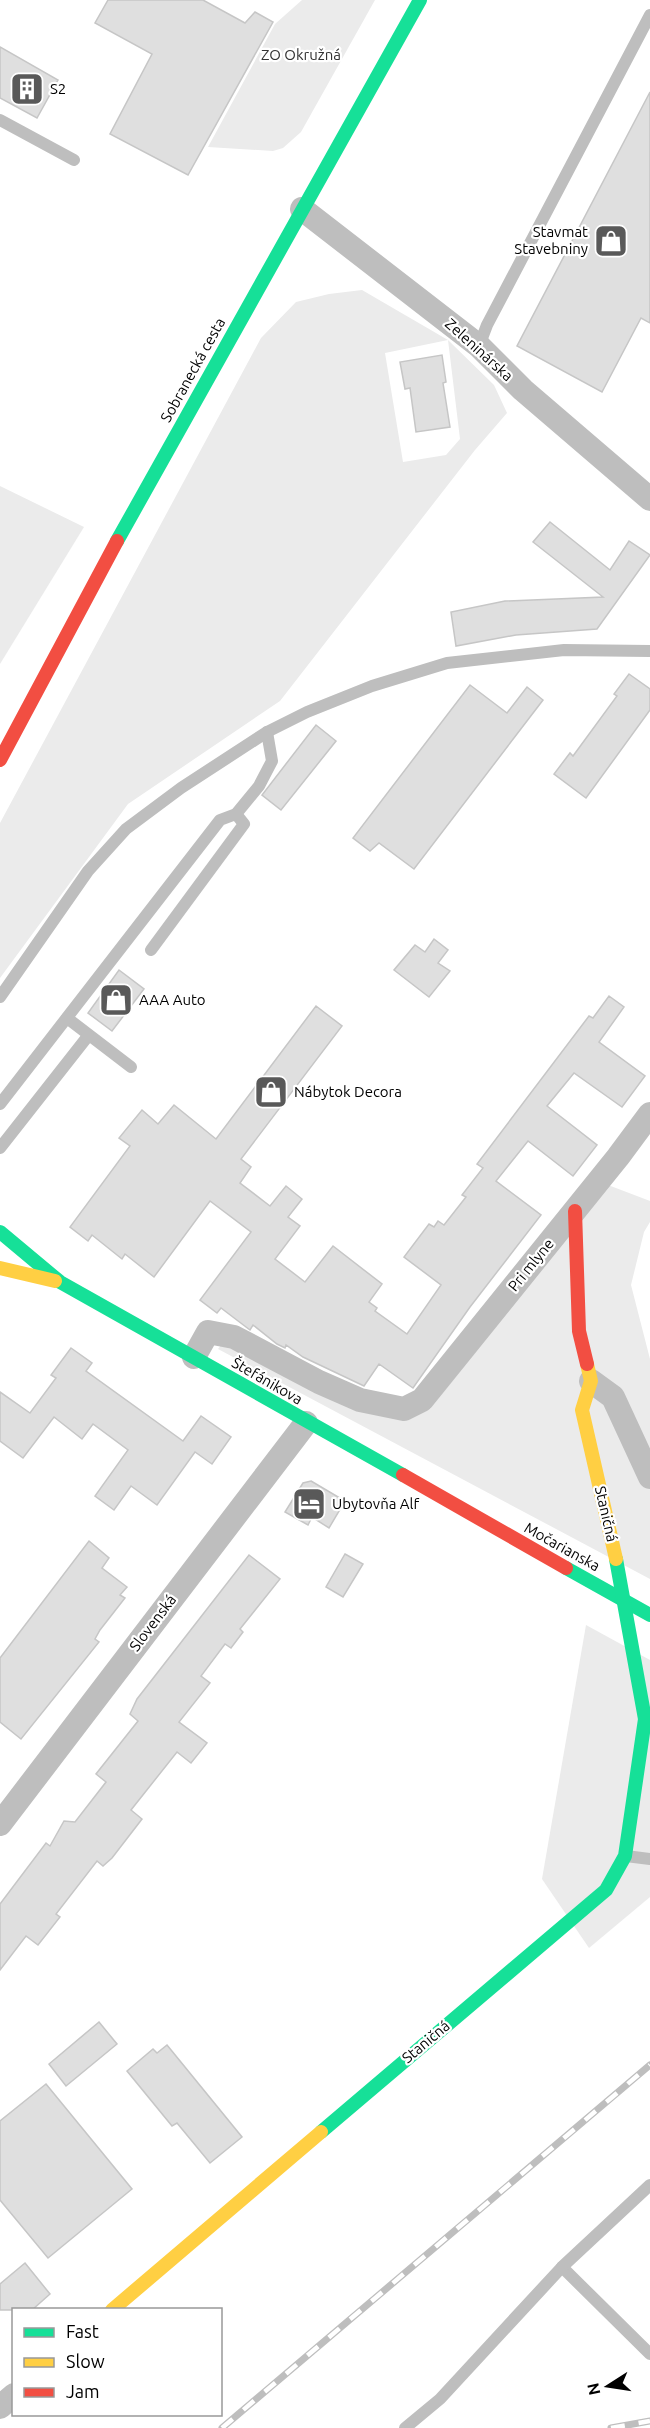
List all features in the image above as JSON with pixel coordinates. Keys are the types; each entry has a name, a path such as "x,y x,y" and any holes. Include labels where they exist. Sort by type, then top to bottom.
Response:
{"main road":[{"name":"Sobranecká cesta","path":"0,760 91,588 420,0"},
{"path":"575,1211 579,1331 591,1381"},
{"path":"0,1232 60,1282"},
{"path":"0,1268 60,1282"},
{"name":"Štefánikova","path":"60,1282 458,1507"},
{"name":"Staničná","path":"114,2308 606,1890 625,1856 647,1715 616,1556 582,1410 591,1381"},
{"name":"Močarianska","path":"458,1507 650,1615"}],"street":[{"name":"Zeleninárska","path":"302,209 479,346 523,390 650,499"},
{"name":"Pri mlyne","path":"194,1358 208,1332 234,1337 319,1382 360,1400 404,1409 422,1400 575,1211 650,1114"},
{"path":"591,1381 613,1397 650,1477"},
{"name":"Slovenská","path":"0,1824 306,1423"},
{"path":"0,2407 12,2397"}],"lane":[{"path":"479,346 487,325 650,15"},
{"path":"0,120 74,160"},
{"path":"0,997 88,871 126,829 181,788 267,732 308,712 372,686 447,663 564,650 650,651"},
{"path":"0,1104 220,820 236,814 259,786 272,762 267,732"},
{"path":"151,950 244,824 236,814"},
{"path":"67,1018 131,1067"},
{"path":"0,1148 88,1036"},
{"path":"625,1856 650,1858"},
{"path":"405,2428 440,2399 562,2266 650,2185"},
{"path":"562,2266 650,2354"}],"green space":[{"name":"ZO Okružná","path":"302,0 375,0 301,132 283,148 273,151 208,147 275,24"},
{"path":"362,290 448,340 494,385 507,413 475,450 280,701 128,804 0,978 0,823 261,338 296,302 329,294","holes":["448,340 460,439 446,455 403,462 385,353"]},
{"path":"0,486 84,527 0,664"},
{"path":"608,1185 650,1201 650,1222 644,1232 631,1285 650,1359 650,1579 218,1349 222,1344 357,1409 406,1421 430,1409"},
{"path":"586,1625 650,1660 650,1897 589,1948 542,1879"}],"building":[{"path":"108,0 203,0 245,23 255,12 273,22 188,175 110,134 152,54 95,23"},
{"name":"S2","path":"0,47 58,80 37,118 0,98"},
{"name":"Stavmat Stavebniny","path":"650,92 650,323 641,318 602,392 517,346"},
{"path":"442,355 446,382 443,383 450,427 416,432 410,388 405,389 400,362"},
{"path":"550,522 610,570 629,541 650,555 597,629 516,635 456,646 451,612 505,601 603,597 533,542"},
{"path":"629,674 650,689 650,710 586,798 554,774 570,753 573,756 617,696 614,694"},
{"path":"470,685 507,713 527,687 543,700 414,869 379,843 370,851 353,838"},
{"path":"316,725 336,741 281,810 262,795"},
{"path":"434,939 448,950 438,963 450,971 429,997 394,970 415,945 425,952"},
{"path":"119,970 144,989 112,1031 88,1013"},
{"path":"609,996 624,1007 599,1042 645,1076 622,1107 574,1073 547,1106 597,1145 573,1176 528,1141 496,1181 541,1215 470,1307 413,1388 379,1364 364,1386 303,1357 286,1345 285,1348 277,1344 253,1325 250,1330 221,1308 217,1313 200,1300 251,1232 210,1201 154,1277 125,1254 122,1259 92,1235 88,1241 70,1227 130,1146 119,1138 142,1110 158,1124 174,1105 216,1139 316,1006 342,1026 241,1159 251,1167 240,1183 270,1206 286,1186 302,1199 288,1217 300,1226 275,1259 305,1282 333,1246 382,1284 369,1302 377,1308 375,1311 407,1334 441,1285 404,1257 429,1224 434,1227 438,1221 444,1225 466,1197 462,1195 483,1168 477,1164 589,1016 593,1018"},
{"path":"71,1348 92,1363 86,1371 183,1441 201,1416 231,1437 212,1464 195,1452 157,1505 131,1486 114,1510 95,1496 128,1450 93,1424 82,1439 54,1417 23,1458 0,1441 0,1392 30,1413 56,1378 51,1375"},
{"path":"311,1481 345,1501 329,1528 312,1517 308,1525 285,1512 303,1483"},
{"path":"89,1541 109,1558 102,1568 127,1587 120,1595 125,1598 100,1630 95,1639 99,1642 21,1739 0,1722 0,1658"},
{"path":"345,1554 363,1564 343,1597 326,1587"},
{"path":"249,1555 280,1579 240,1629 243,1632 231,1648 225,1644 201,1676 210,1683 179,1722 207,1743 191,1763 177,1752 131,1810 142,1819 112,1858 103,1866 97,1861 56,1914 60,1917 38,1945 26,1936 0,1970 0,1904 46,1843 50,1846 64,1821 75,1822 106,1782 96,1774 138,1721 130,1714 137,1699"},
{"path":"99,2022 117,2044 66,2086 49,2064"},
{"path":"167,2045 242,2137 210,2163 177,2123 172,2126 127,2071 153,2049 157,2053"},
{"path":"46,2084 132,2189 48,2258 0,2200 0,2121"},
{"path":"25,2263 50,2294 34,2308 0,2310 0,2284"}],"railway":[{"path":"222,2428 650,2065"},
{"path":"611,2428 650,2421"}],"traffic: fast":[{"path":"117,541 420,0"},
{"path":"0,1232 60,1282 403,1475"},
{"path":"321,2132 606,1890 625,1856 645,1719 616,1559"},
{"path":"566,1568 650,1615"}],"traffic: slow":[{"path":"0,1268 55,1281"},
{"path":"587,1364 591,1381 582,1410 616,1559"},
{"path":"114,2308 321,2132"}],"traffic: jam":[{"path":"0,760 117,541"},
{"path":"575,1211 579,1331 587,1364"},
{"path":"403,1475 566,1568"}],"place":[{"name":"S2","path":"27,89"},
{"name":"Stavmat Stavebniny","path":"611,241"},
{"name":"AAA Auto","path":"116,1000"},
{"name":"Nábytok Decora","path":"271,1092"},
{"name":"Ubytovňa Alf","path":"309,1504"}]}
